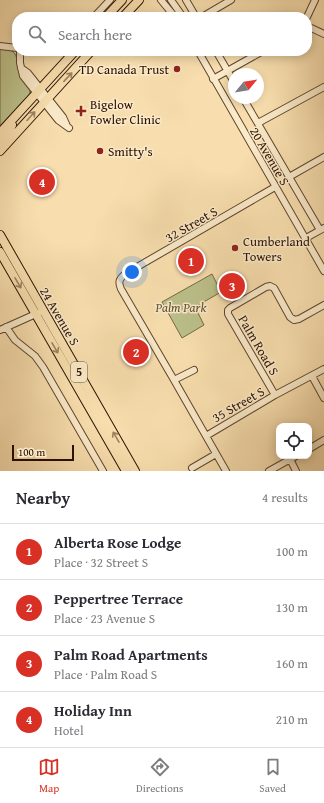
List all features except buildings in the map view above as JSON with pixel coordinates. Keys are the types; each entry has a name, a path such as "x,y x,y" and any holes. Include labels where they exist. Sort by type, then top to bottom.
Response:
{"main road":[{"path":"111,12 122,0"},
{"path":"128,12 139,0"},
{"path":"0,133 70,56"},
{"path":"0,152 87,56"},
{"path":"0,143 6,136 19,112"},
{"path":"0,130 13,120"},
{"path":"0,228 22,273"},
{"name":"24 Avenue S","path":"0,235 135,471"},
{"name":"24 Avenue S","path":"0,252 126,471"}],"street":[{"path":"161,0 171,12"},
{"path":"171,0 179,12"},
{"path":"186,0 193,12"},
{"path":"211,12 231,0"},
{"path":"309,12 315,0"},
{"path":"98,12 107,1"},
{"path":"312,28 324,34"},
{"path":"0,46 12,47"},
{"path":"20,56 21,68 28,73 38,91 46,101"},
{"name":"20 Avenue S","path":"201,56 324,271"},
{"path":"219,56 227,71"},
{"path":"213,79 254,56"},
{"path":"258,123 324,87"},
{"name":"20 Avenue S","path":"247,104 289,177 322,229"},
{"path":"289,177 324,157"},
{"name":"32 Street S","path":"174,380 121,289 119,282 120,278 276,187"},
{"path":"306,238 322,229"},
{"name":"Palm Road S","path":"275,395 228,314 228,310 270,286 274,288 290,317 294,320 299,319 324,305"},
{"path":"43,310 3,328 35,356 43,367 103,471"},
{"name":"35 Street S","path":"206,436 275,395 324,369"},
{"path":"194,370 174,380 226,471"},
{"path":"312,376 324,398"},
{"path":"312,447 324,440"},
{"path":"192,468 216,454"},
{"path":"269,471 290,459 296,471"}],"green space":[{"path":"0,48 12,51 12,56 16,56 19,72 29,88 30,94 0,126"},
{"name":"Palm Park","path":"212,274 221,292 195,307 204,325 182,338 162,302"}],"place":[{"name":"TD Canada Trust","path":"177,69"},
{"name":"Bigelow Fowler Clinic","path":"81,111"},
{"name":"Smitty's","path":"100,151"},
{"name":"Holiday Inn","path":"42,182"},
{"name":"Cumberland Towers","path":"235,248"},
{"name":"Alberta Rose Lodge","path":"191,261"},
{"name":"Palm Road Apartments","path":"232,286"},
{"name":"Peppertree Terrace","path":"136,352"}]}
